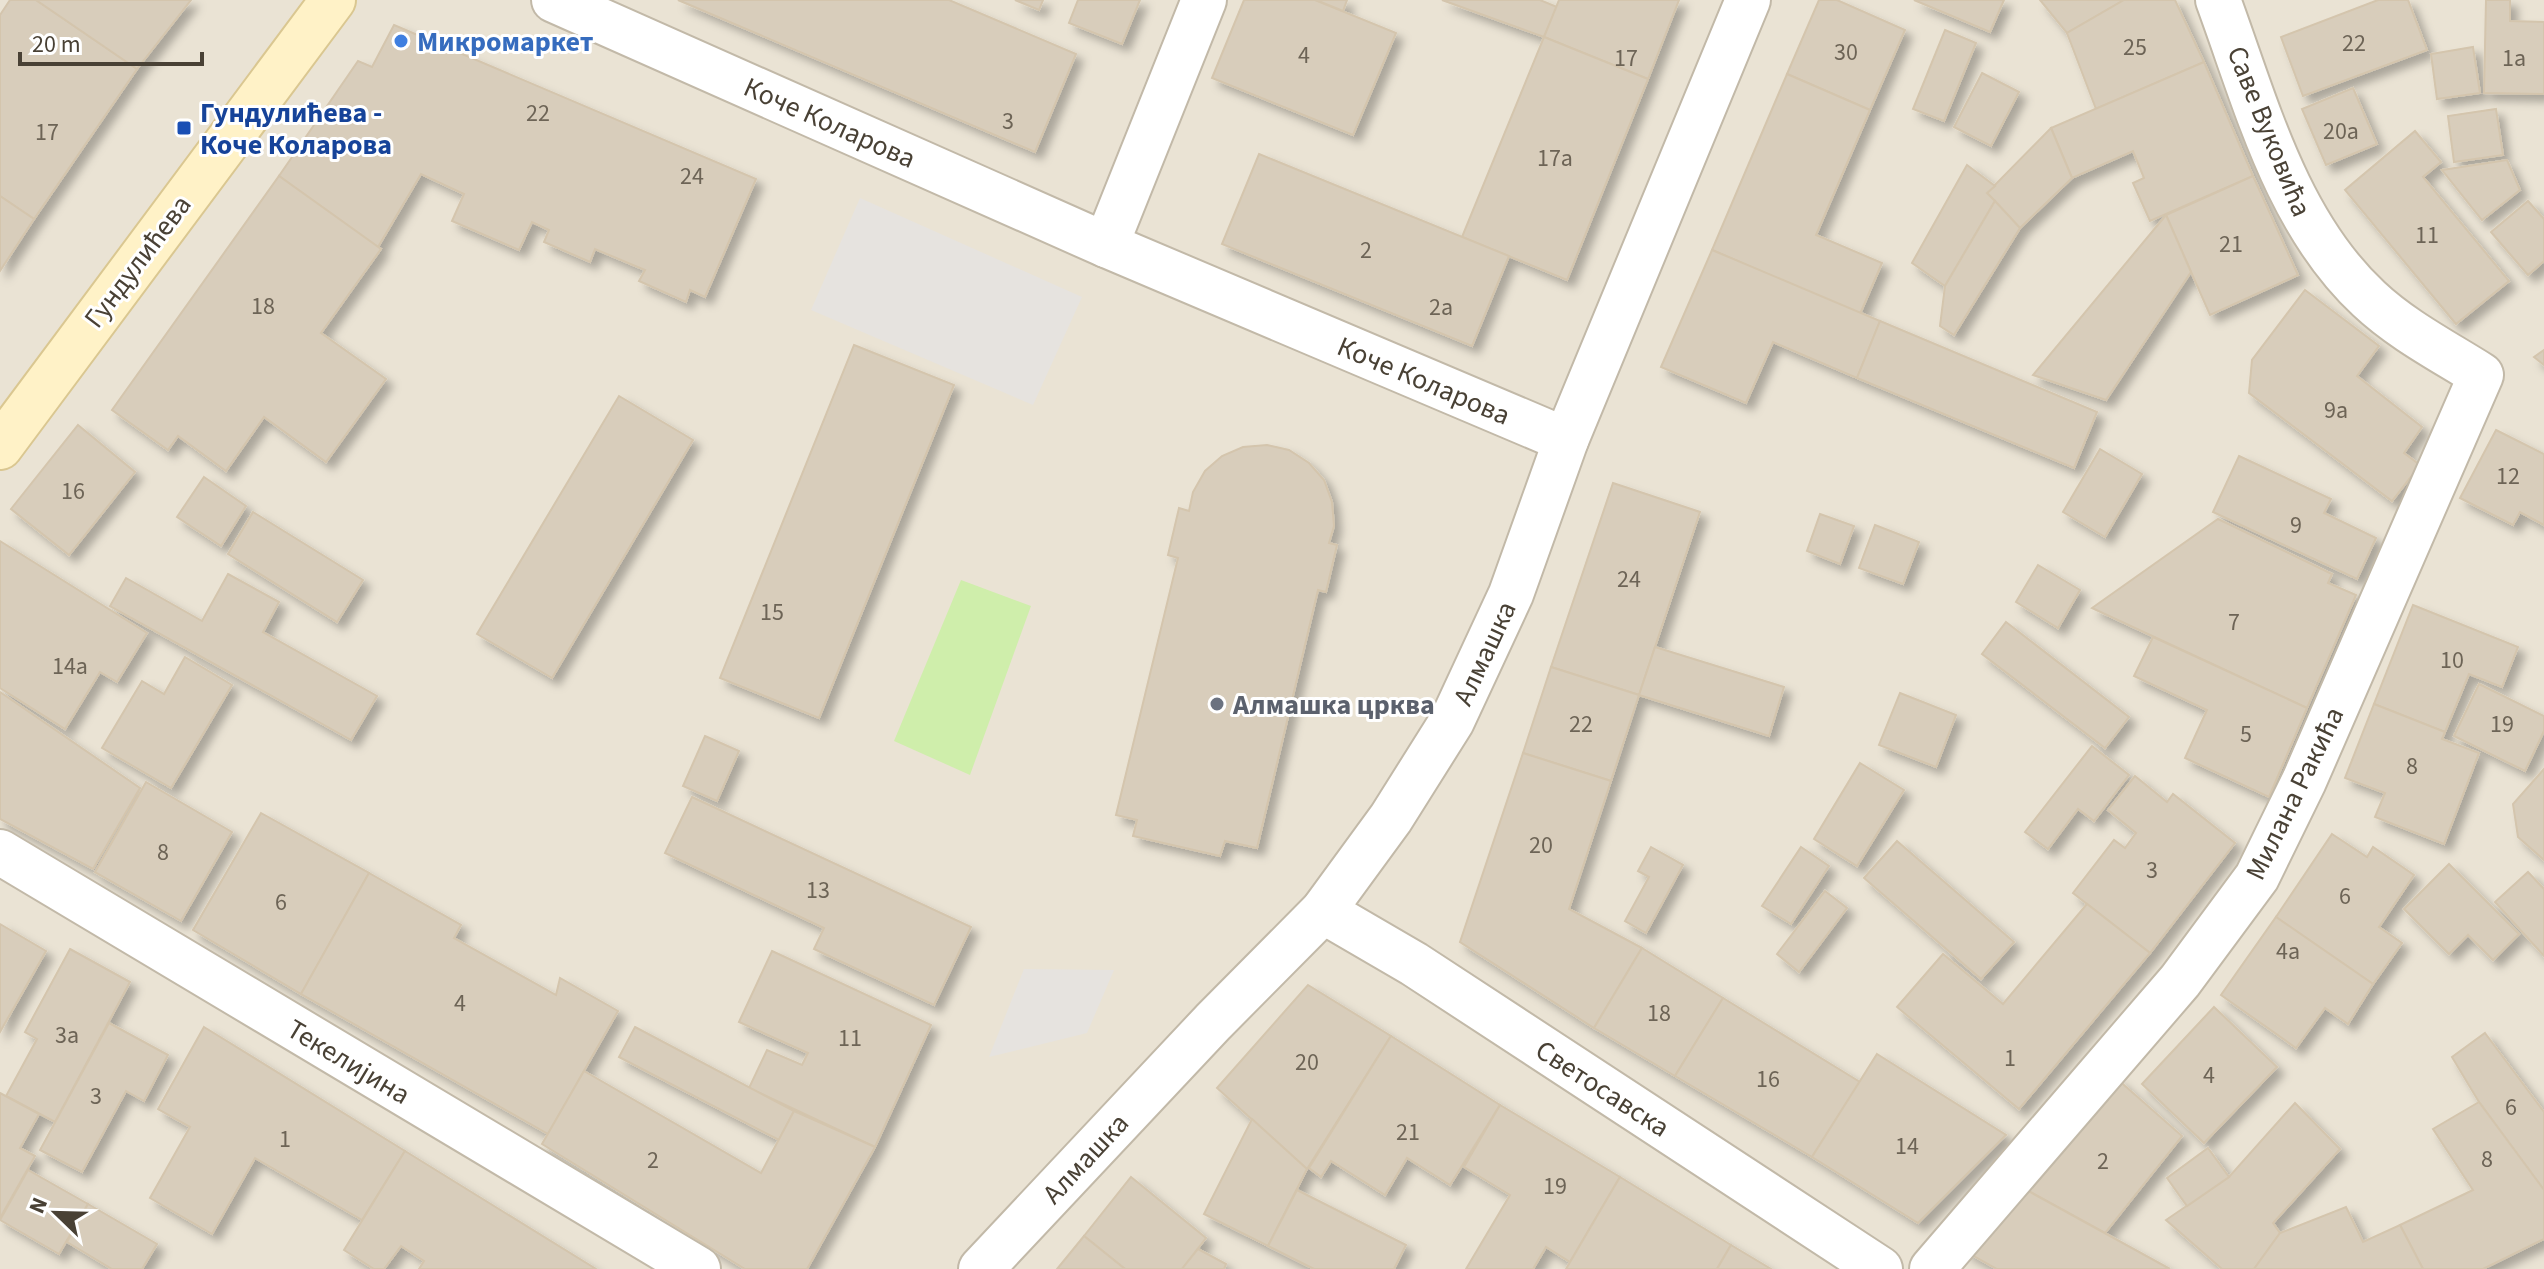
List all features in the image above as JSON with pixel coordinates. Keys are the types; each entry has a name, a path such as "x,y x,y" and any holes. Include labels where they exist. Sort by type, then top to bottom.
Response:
{"street":[{"name":"Гундулићева","path":"0,447 333,0"},
{"name":"Коче Коларова","path":"554,0 1106,245 1566,440"},
{"path":"1106,245 1204,0"},
{"name":"Алмашка","path":"981,1269 1213,1022 1323,911 1391,818 1452,721 1511,594 1566,440 1748,0"},
{"name":"Саве Вуковића","path":"2218,0 2262,116 2312,230 2379,308 2481,375"},
{"name":"Милана Ракића","path":"1932,1269 2180,981 2257,877 2304,781 2481,375"},
{"name":"Текелијина","path":"0,852 698,1269"},
{"name":"Светосавска","path":"1323,911 1414,964 1880,1269"}],"shaded area":[{"path":"0,0 2544,0 2544,1269 0,1269"},
{"path":"860,198 1082,297 1033,405 811,310"},
{"path":"1024,969 1114,970 1087,1033 989,1057"}],"green space":[{"path":"961,580 1031,606 970,775 894,741"}],"building":[{"path":"10,0 36,0 137,69 34,219 0,196 0,15"},
{"path":"36,0 191,0 137,69"},
{"path":"678,0 949,0 1076,54 1035,152"},
{"path":"1015,0 1043,0 1039,10"},
{"path":"1078,0 1140,0 1122,44 1069,23"},
{"path":"1244,0 1315,0 1396,33 1353,135 1212,78"},
{"path":"1316,0 1347,0 1343,11"},
{"path":"1442,0 1540,0 1557,7 1544,37"},
{"path":"1559,0 1679,0 1648,79 1544,37"},
{"path":"1819,0 1837,0 1905,30 1870,110 1787,74"},
{"path":"1914,0 2004,0 1990,32"},
{"path":"2040,0 2124,0 2067,33"},
{"path":"2124,0 2175,0 2204,62 2096,109 2067,33"},
{"path":"2378,0 2408,0 2427,50 2303,96 2281,37"},
{"path":"2486,0 2510,0 2510,21 2544,22 2544,94 2484,93"},
{"path":"394,25 756,179 705,297 690,290 686,302 639,281 645,270 595,249 590,262 544,242 549,230 532,222 519,250 452,221 464,194 421,174 378,247 279,176 358,61 372,67"},
{"path":"1945,30 1976,43 1944,121 1913,109"},
{"path":"1544,37 1648,79 1567,280 1462,237"},
{"path":"2473,47 2480,93 2437,99 2431,54"},
{"path":"2204,62 2253,176 2150,221 2133,183 2144,178 2133,151 2072,178 2051,128"},
{"path":"1982,73 2019,92 1991,146 1954,127"},
{"path":"1787,74 1870,110 1816,235 1882,263 1860,314 1712,250"},
{"path":"2353,88 2377,144 2326,165 2302,109"},
{"path":"2496,109 2503,155 2454,162 2448,116"},
{"path":"2051,128 2072,178 2020,228 1987,193"},
{"path":"2415,131 2441,162 2423,177 2509,281 2456,324 2345,190"},
{"path":"1259,154 1509,256 1472,346 1222,244"},
{"path":"2507,160 2520,190 2482,220 2442,170"},
{"path":"1967,165 1995,186 1987,193 1995,201 1945,286 1912,263"},
{"path":"279,176 381,249 321,333 386,379 326,462 264,417 226,471 178,436 168,450 112,410"},
{"path":"2253,176 2298,275 2210,315 2166,215"},
{"path":"0,196 34,219 0,271"},
{"path":"1995,201 2020,228 1954,335 1940,326 1945,286"},
{"path":"2528,201 2544,219 2544,261 2528,275 2491,232"},
{"path":"2166,215 2191,272 2106,400 2033,375"},
{"path":"1712,250 1880,321 1857,378 1773,342 1746,403 1661,367"},
{"path":"2305,290 2379,346 2357,376 2422,427 2404,453 2420,465 2392,501 2249,393 2252,360"},
{"path":"1880,321 2097,412 2074,468 1857,378"},
{"path":"854,345 954,385 819,718 720,678"},
{"path":"2544,350 2544,365 2534,357"},
{"path":"619,396 693,440 552,678 477,634"},
{"path":"78,425 135,472 69,555 11,509"},
{"path":"2496,430 2544,454 2544,525 2520,512 2513,525 2460,498"},
{"name":"Алмашка црква","path":"1267,445 1289,450 1309,463 1324,480 1332,502 1334,526 1329,543 1337,545 1326,592 1318,590 1257,848 1225,841 1220,856 1133,836 1137,820 1116,815 1178,558 1168,555 1179,508 1189,511 1193,492 1205,471 1222,456 1243,447"},
{"path":"2100,449 2142,474 2105,537 2063,512"},
{"path":"2239,456 2331,499 2324,513 2376,538 2357,579 2213,512"},
{"path":"204,477 246,506 221,546 177,517"},
{"path":"1613,483 1700,512 1639,695 1551,667"},
{"path":"253,512 363,580 337,622 228,554"},
{"path":"1820,514 1854,526 1840,564 1807,551"},
{"path":"2218,519 2332,574 2328,583 2356,595 2307,708 2092,608"},
{"path":"1875,525 1919,542 1903,584 1859,568"},
{"path":"0,541 147,633 117,682 100,672 65,729 0,688"},
{"path":"2038,565 2080,590 2058,628 2016,602"},
{"path":"228,574 279,602 263,632 377,696 351,740 110,606 126,578 202,621"},
{"path":"2413,605 2518,647 2502,687 2469,674 2445,732 2374,704"},
{"path":"2006,622 2129,717 2105,748 1982,654"},
{"path":"2153,637 2307,708 2269,797 2185,758 2207,710 2134,676"},
{"path":"1655,647 1784,687 1769,736 1639,695"},
{"path":"185,657 232,685 171,788 102,748 142,681 164,694"},
{"path":"1551,667 1639,695 1611,781 1523,753"},
{"path":"2479,684 2544,716 2544,731 2525,771 2454,736"},
{"path":"0,692 140,788 93,869 0,819"},
{"path":"1900,693 1956,715 1936,767 1879,745"},
{"path":"2374,704 2445,732 2442,739 2479,753 2444,844 2375,817 2385,793 2345,778"},
{"path":"705,736 739,751 717,801 683,786"},
{"path":"2092,746 2129,775 2094,821 2078,809 2048,849 2025,832"},
{"path":"1523,753 1611,781 1569,909 1642,948 1594,1028 1460,942"},
{"path":"1860,763 1904,790 1857,866 1814,839"},
{"path":"2544,769 2544,860 2518,837 2513,804"},
{"path":"2135,776 2167,802 2173,794 2235,843 2150,953 2073,893 2114,840 2125,848 2136,833 2108,810"},
{"path":"146,782 232,832 181,921 95,872"},
{"path":"692,797 971,927 934,1005 814,949 824,928 665,853"},
{"path":"261,813 369,873 301,994 193,930"},
{"path":"2332,834 2367,857 2373,847 2414,875 2379,927 2402,943 2373,984 2276,917"},
{"path":"1897,841 2014,942 1981,979 1864,878"},
{"path":"1651,847 1683,865 1646,933 1625,921 1649,877 1638,871"},
{"path":"1801,847 1829,866 1791,924 1762,906"},
{"path":"2449,864 2519,934 2493,960 2468,935 2449,954 2404,909"},
{"path":"2528,872 2544,889 2544,956 2495,902"},
{"path":"369,873 461,925 454,938 556,995 560,978 618,1011 548,1134 301,994"},
{"path":"1825,891 1847,908 1799,972 1777,954"},
{"path":"2087,904 2150,953 2019,1109 1897,1007 1943,954 2003,1004"},
{"path":"2276,917 2373,984 2348,1024 2325,1008 2296,1048 2221,995"},
{"path":"0,924 46,951 0,1032"},
{"path":"1642,948 1723,998 1675,1076 1594,1028"},
{"path":"70,949 130,982 55,1122 6,1096 37,1039 25,1032"},
{"path":"772,951 931,1025 875,1147 749,1088 767,1050 802,1065 808,1053 739,1022"},
{"path":"1308,985 1391,1036 1307,1169 1217,1088"},
{"path":"1723,998 1860,1082 1812,1157 1675,1076"},
{"path":"2214,1007 2277,1067 2204,1143 2142,1084"},
{"path":"109,1023 168,1055 144,1101 126,1091 82,1172 40,1150"},
{"path":"204,1027 405,1151 362,1220 255,1158 212,1234 150,1198 190,1127 158,1109"},
{"path":"635,1027 794,1111 779,1140 619,1057"},
{"path":"2485,1033 2544,1112 2544,1190 2479,1102 2452,1057"},
{"path":"1391,1036 1500,1105 1450,1185 1407,1158 1385,1195 1331,1161 1321,1177 1309,1168"},
{"path":"1877,1054 2006,1135 1918,1223 1812,1157"},
{"path":"584,1071 761,1173 794,1111 875,1147 807,1269 745,1269 542,1144"},
{"path":"2116,1078 2182,1136 2105,1233 2021,1187"},
{"path":"0,1093 39,1114 20,1148 35,1156 0,1218"},
{"path":"2479,1102 2544,1190 2544,1239 2483,1269 2423,1269 2400,1225 2473,1190 2433,1129"},
{"path":"2295,1103 2340,1149 2273,1223 2280,1233 2254,1269 2222,1269 2166,1220 2229,1177"},
{"path":"1500,1105 1620,1177 1570,1262 1546,1247 1533,1269 1466,1269 1510,1195 1464,1167"},
{"path":"1252,1119 1307,1169 1268,1246 1204,1214"},
{"path":"2208,1148 2229,1177 2187,1206 2167,1178"},
{"path":"405,1151 596,1269 419,1269 424,1261 401,1246 384,1269 374,1269 344,1250"},
{"path":"28,1170 88,1204 59,1254 0,1220"},
{"path":"1131,1177 1206,1238 1182,1269 1125,1269 1084,1236"},
{"path":"1620,1177 1731,1245 1717,1269 1566,1269"},
{"path":"2021,1187 2170,1269 1997,1269 1963,1250"},
{"path":"1297,1190 1406,1245 1394,1269 1314,1269 1268,1246"},
{"path":"88,1204 157,1244 142,1269 112,1269 67,1242"},
{"path":"2346,1207 2363,1242 2400,1225 2423,1269 2254,1269 2280,1233"},
{"path":"1084,1236 1125,1269 1057,1269"},
{"path":"1731,1245 1771,1269 1717,1269"},
{"path":"1198,1249 1226,1264 1224,1269 1182,1269"}],"place":[{"name":"Микромаркет","path":"401,41"},
{"name":"Гундулићева - Коче Коларова","path":"184,128"},
{"name":"Алмашка црква","path":"1217,704"}]}
